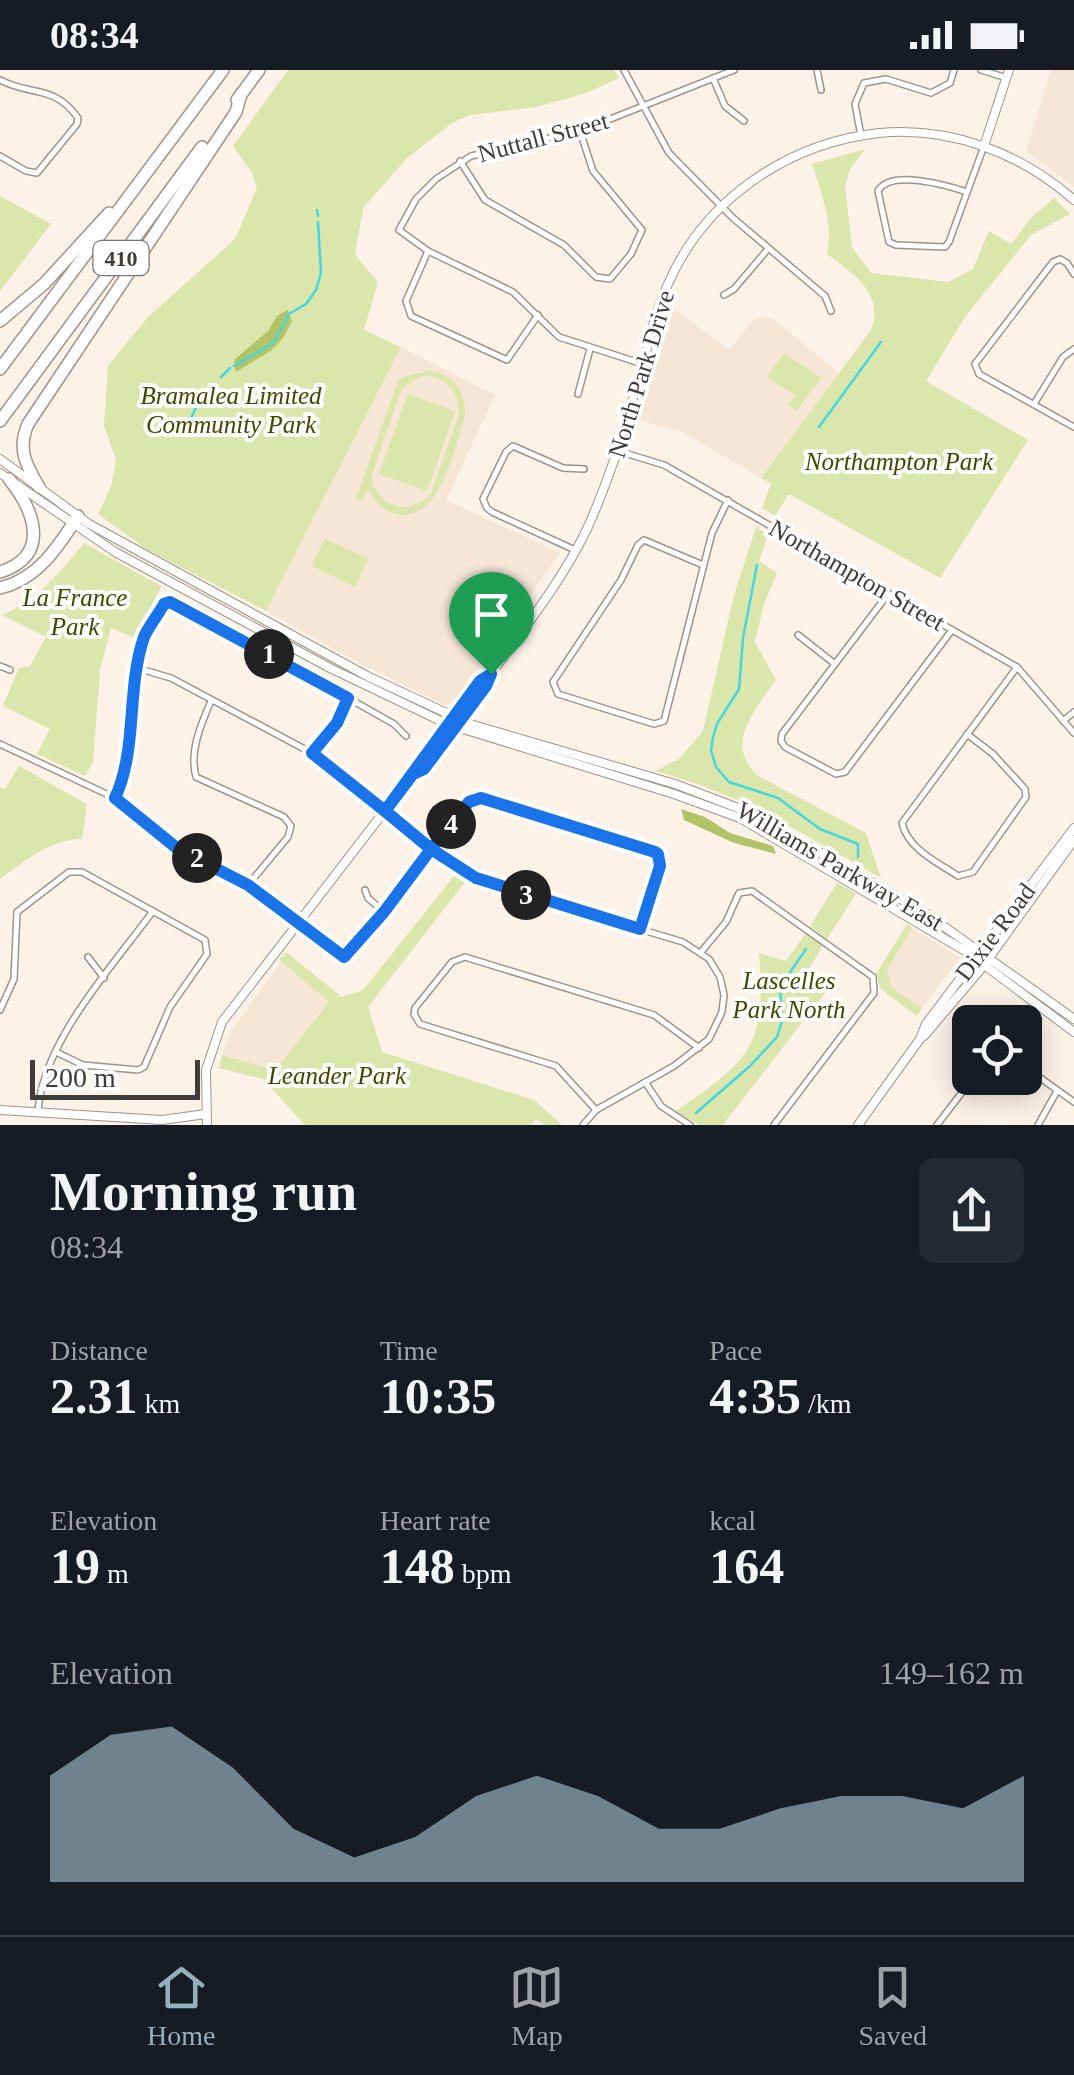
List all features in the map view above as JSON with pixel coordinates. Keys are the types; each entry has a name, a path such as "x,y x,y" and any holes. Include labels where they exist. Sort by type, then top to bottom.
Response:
{"highway":[{"name":"410","path":"0,369 223,70"},
{"name":"410","path":"0,421 260,70"},
{"path":"39,487 22,453 22,437 28,424 236,112 241,94"},
{"path":"0,322 44,284 111,210 128,198"},
{"path":"0,572 19,563 34,535 30,509 4,476"},
{"path":"0,588 37,570 75,521"}],"main road":[{"path":"984,146 1008,74"},
{"name":"North Park Drive","path":"207,1125 206,1070 215,1036 256,974 385,811 417,764 454,722 480,681 491,674 575,550 617,450 660,302 693,240 722,207 746,185 784,161 828,143 861,136 926,133 984,146 1028,167 1074,200"},
{"name":"Williams Parkway East","path":"0,459 39,487 75,521"},
{"name":"Williams Parkway East","path":"4,476 115,552 330,668 454,722 675,784 739,807 860,874 978,954 1074,1032"},
{"name":"Dixie Road","path":"920,1039 926,1024 1074,828"},
{"name":"Dixie Road","path":"858,1125 920,1039 987,961 1074,840"},
{"name":"Williams Parkway East","path":"987,961 1074,1019"},
{"path":"0,1110 162,1120 206,1114"}],"street":[{"path":"624,70 668,153 768,249 825,296 831,311"},
{"name":"Nuttall Street","path":"643,364 559,337 513,292 428,251 398,230 416,199 460,161 580,132 641,104 734,70"},
{"path":"818,70 821,90"},
{"path":"886,80 889,70"},
{"path":"861,136 855,104 861,86 868,80 886,80 930,93 950,82 954,70"},
{"path":"982,70 1008,74"},
{"path":"713,78 725,106 744,121"},
{"path":"0,80 47,92 76,113 78,121 37,173 0,156"},
{"path":"460,161 485,200 564,246 596,276 610,278 631,254 642,230 593,171 580,132"},
{"path":"967,192 930,182 888,180 878,192 889,242 945,248 967,192 984,146"},
{"path":"724,295 734,289 768,249"},
{"path":"428,251 406,301 411,316 506,360 538,315"},
{"path":"1074,274 1066,262 1053,262 975,364 979,374 1074,427"},
{"path":"578,394 590,349"},
{"path":"1034,404 1064,357 1074,349"},
{"path":"575,550 492,512 483,499 506,452 513,446 563,468 584,469"},
{"name":"Northampton Street","path":"617,450 664,465 1017,667 1074,733"},
{"path":"703,565 644,540 553,682 558,694 654,724 664,720 712,533 728,500"},
{"path":"888,594 782,734 785,747 836,774 848,770 952,630"},
{"path":"115,798 125,776 137,668 145,634 164,604 170,602 394,724 406,736"},
{"path":"798,635 835,664"},
{"path":"0,666 10,670"},
{"path":"967,734 993,754 1025,789 1026,797 973,872 958,876 920,851 906,836 902,823 967,734 1017,667"},
{"path":"137,668 171,678 312,753 431,849 476,878 683,942 701,952 716,968 724,995 718,1025 699,1048 596,1110 583,1125"},
{"path":"312,753 337,723 348,698"},
{"path":"211,701 198,728 196,777 284,817 291,826 288,837 248,885"},
{"path":"1064,721 1074,712"},
{"path":"0,744 115,798 178,849 248,885 344,957 469,802 481,798 658,854 660,866 640,929"},
{"path":"0,1010 14,979 17,912 68,872 82,872 205,940 208,954 170,1007 144,1067 138,1070 83,1065 56,1052"},
{"path":"364,890 384,912"},
{"path":"701,952 726,922 739,893 752,891 873,978 874,993 774,1125"},
{"path":"38,1112 40,1089 56,1052 154,911"},
{"path":"88,957 104,978"},
{"path":"596,1110 556,1066 420,1024 415,1008 452,962 465,957 654,1015 699,1048"},
{"path":"1042,1080 1074,1102"},
{"path":"645,1082 660,1106 689,1125"},
{"path":"1038,1125 1057,1091"},
{"path":"937,1125 960,1095"}],"shaded area":[{"path":"1051,70 1074,70 1074,187 1026,151"},
{"path":"673,308 729,350 755,318 772,318 839,373 761,478 685,433 639,420"},
{"path":"401,347 495,395 446,500 560,553 455,702 445,705 266,611"},
{"path":"912,928 960,958 922,1008 892,988 886,969"},
{"path":"281,962 329,1002 275,1070 222,1055 230,1033"}],"green space":[{"name":"Bramalea Limited Community Park","path":"288,70 614,70 619,78 586,93 537,107 470,115 452,123 407,158 363,208 355,255 378,282 364,330 401,347 266,611 146,549 98,514 111,487 116,460 104,426 108,366 147,318 235,239 257,188 252,173 233,146"},
{"name":"Northampton Park","path":"865,149 850,169 845,186 852,247 871,273 948,282 973,269 989,231 1011,244 1031,218 1054,198 1070,214 1031,235 965,317 926,381 1028,440 940,578 789,494 775,516 762,508 771,483 761,478 871,330 874,305 870,295 856,277 827,254 828,220 812,164"},
{"path":"0,196 51,224 0,291"},
{"path":"288,310 292,321 283,338 272,350 236,372 234,360 268,331 278,315"},
{"path":"784,353 821,378 796,411 788,404 796,396 767,377"},
{"path":"428,371 445,376 461,391 465,407 443,480 425,507 412,514 387,511 368,488 362,502 356,499 399,378","holes":["421,376 450,387 457,400 458,417 432,491 425,500 406,508 385,502 373,485 372,474 402,388"]},
{"path":"408,394 455,411 427,491 379,474"},
{"path":"756,527 768,534 759,561 777,573 755,642 776,680 746,727 743,751 758,776 866,833 881,878 745,804 655,771 679,759 703,731 734,595"},
{"path":"325,538 368,559 355,587 312,566"},
{"name":"La France Park","path":"84,543 161,586 136,639 111,628 100,670 93,762 85,776 37,754 50,729 3,706 19,668 30,666 46,637 2,615 37,593"},
{"path":"19,766 87,804 82,839 49,847 0,879 0,787 5,789"},
{"path":"681,809 705,817 730,833 773,846 776,854 734,843 684,820"},
{"name":"Leander Park","path":"454,876 465,882 368,1007 382,1052 534,1100 562,1125 544,1125 536,1119 531,1125 305,1125 263,1079 219,1068 222,1055 275,1070 329,1002 279,960 286,952 342,997 363,990"},
{"path":"837,883 856,894 827,939 810,926"},
{"path":"907,924 912,928 887,970 892,988 922,1008 917,1016 881,989 876,974"},
{"name":"Lascelles Park North","path":"806,933 823,945 807,973 827,990 723,1125 700,1125 676,1111 721,1078 748,1048 760,1010 759,953 786,961"}],"waterway":[{"path":"317,210 318,216"},
{"path":"234,366 273,343 289,314 306,304 316,290 321,273 318,222"},
{"path":"819,427 881,342"},
{"path":"221,377 230,368"},
{"path":"189,423 201,396 214,384"},
{"path":"757,565 743,638 739,689 713,737 711,750 716,767 729,782 778,798 820,829 858,844 858,857"},
{"path":"696,1113 777,1037 782,1021 780,987 806,949"}],"route":[{"path":"491,674 424,769 413,774 385,811 431,849 469,802 481,798 655,852 660,866 640,929 476,878 431,849 344,957 248,885 178,849 115,798 125,776 137,668 145,634 164,604 170,602 348,698 337,723 312,753 385,811 480,681 491,674"}]}
